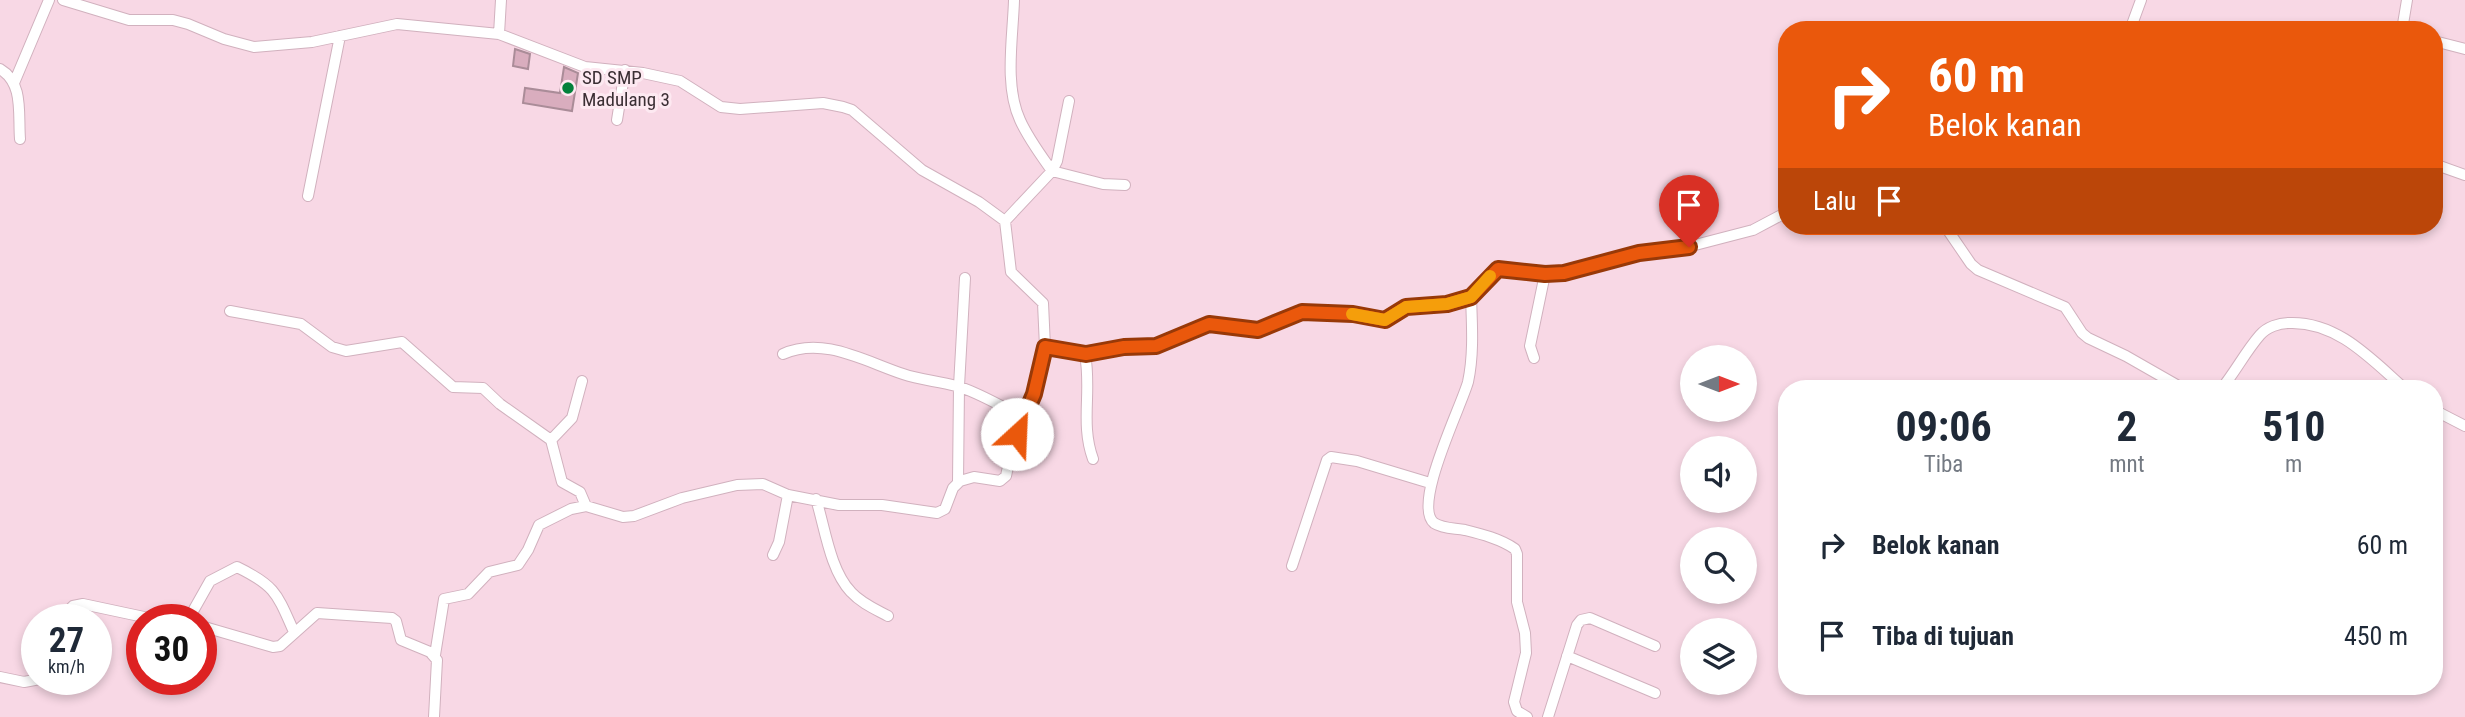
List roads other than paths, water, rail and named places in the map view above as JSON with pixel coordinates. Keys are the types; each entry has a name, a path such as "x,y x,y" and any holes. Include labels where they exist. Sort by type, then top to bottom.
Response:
{"street":[{"path":"14,83 49,0"},
{"path":"63,0 129,20 180,22 254,47 312,42 397,24 499,34 585,67 625,70 680,82 721,107 740,109 823,103 852,110 922,170 979,202 1005,221 1011,272 1043,303 1045,347 1025,418 1013,443 1004,480 974,477 958,482"},
{"path":"499,34 501,0"},
{"path":"1014,0 1012,90 1019,118 1052,171 1090,182 1125,185"},
{"path":"2133,21 2141,0"},
{"path":"2404,21 2407,0"},
{"path":"308,196 340,36"},
{"path":"2443,43 2465,49"},
{"path":"0,69 11,75 17,90 20,139"},
{"path":"617,120 625,70"},
{"path":"1005,221 1052,171 1069,101"},
{"path":"2443,167 2465,175"},
{"path":"1045,347 1086,354 1163,344 1216,323 1244,330 1258,330 1302,312 1353,314 1385,320 1406,307 1447,304 1471,297 1498,269 1545,274 1564,273 1639,253 1672,251 1706,243 1753,230 1778,217"},
{"path":"1951,235 1971,264 1979,270 2065,307 2088,338 2168,380"},
{"path":"1534,358 1530,346 1545,274"},
{"path":"434,717 435,655 444,599 468,594 489,572 518,565 528,550 538,525 570,509 586,506 627,517 682,498 737,485 763,484 788,495 839,505 882,505 937,513 945,509 958,482 959,386 965,278"},
{"path":"1471,297 1472,349 1468,381 1430,483 1428,511 1435,523 1510,545 1517,554 1517,602 1525,633 1526,653 1514,702 1517,711 1527,717"},
{"path":"230,311 301,324 332,347 346,351 402,342 453,387 484,388 500,404 551,440 558,461 560,480 580,492 586,506"},
{"path":"2228,380 2260,334 2277,325 2301,322 2332,331 2349,341 2395,380"},
{"path":"783,354 799,346 823,347 906,376 959,386 1025,418"},
{"path":"1086,354 1089,391 1084,425 1093,459"},
{"path":"551,440 572,418 582,381"},
{"path":"2443,415 2465,426"},
{"path":"1292,566 1326,460 1331,457 1357,461 1430,483"},
{"path":"773,555 779,542 788,495"},
{"path":"816,499 838,572 849,590 863,603 888,616"},
{"path":"197,604 210,581 237,567 262,579 278,594 294,632"},
{"path":"217,631 273,647 279,646 317,613 387,617 396,621 401,640 435,655"},
{"path":"1548,717 1577,625 1581,620 1590,618 1656,646"},
{"path":"1567,656 1655,693"},
{"path":"0,677 21,681"}],"place":[{"name":"SD SMP Madulang 3","path":"568,88"}]}
